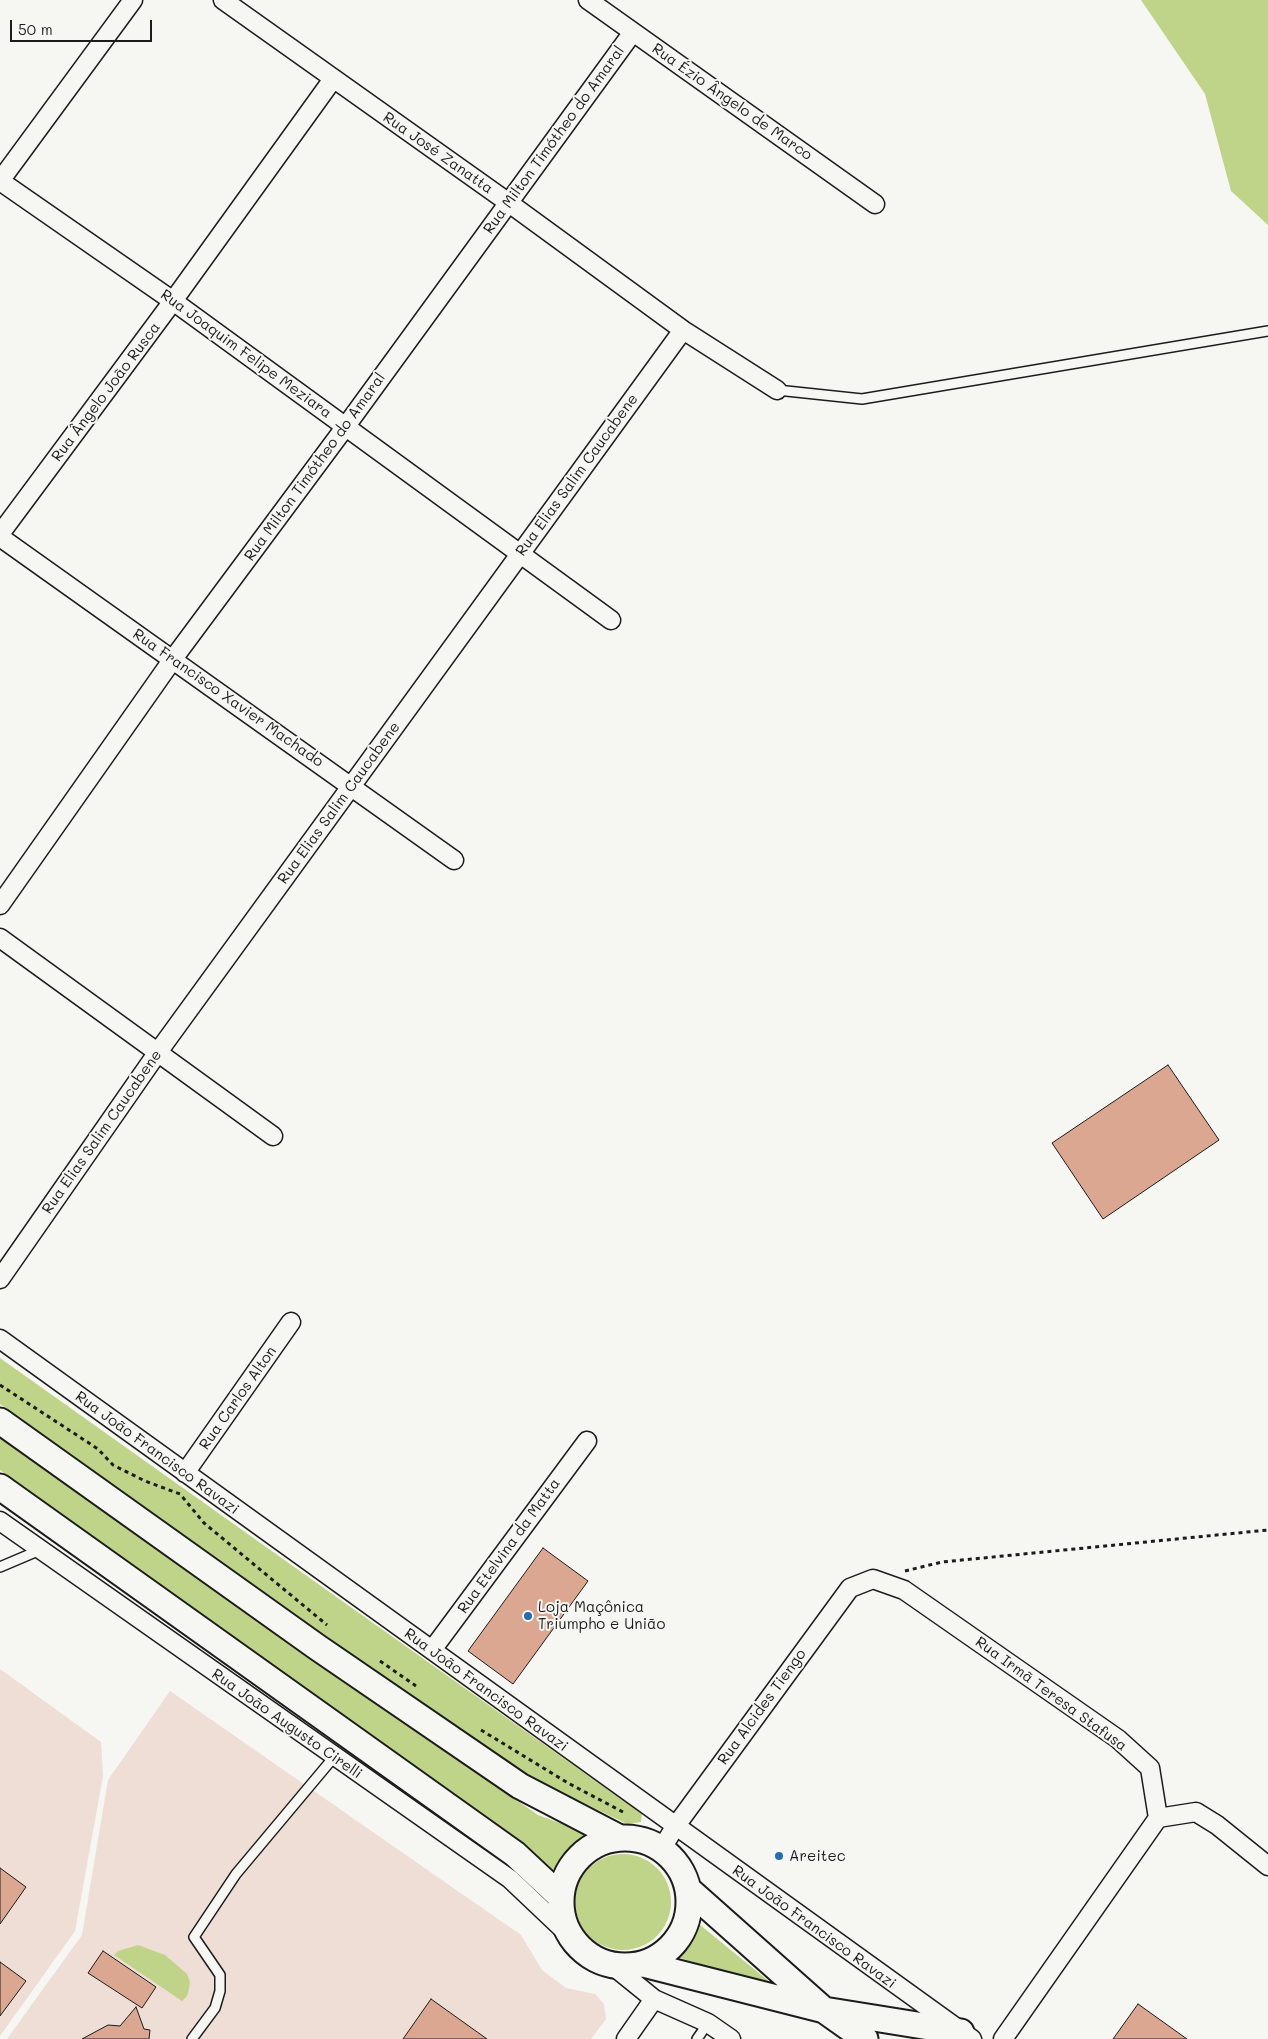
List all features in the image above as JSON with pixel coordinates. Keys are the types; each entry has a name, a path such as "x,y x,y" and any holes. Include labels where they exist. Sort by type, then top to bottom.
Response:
{"main road":[{"path":"0,1421 317,1647 520,1786 618,1837"},
{"path":"0,1487 515,1854 561,1898"},
{"path":"618,1837 634,1838 662,1848 676,1861 684,1875 689,1890 689,1909 684,1927 674,1943 660,1956 643,1964 628,1966 612,1965 593,1958 577,1945 568,1933 562,1913 561,1898 567,1876 579,1857 597,1844 618,1837"},
{"path":"689,1890 824,2010 865,2039"},
{"path":"643,1964 824,2010 967,2036"}],"street":[{"path":"0,181 133,0"},
{"name":"Rua José Zanatta","path":"223,0 509,203 683,330 777,390"},
{"name":"Rua Ézio Ângelo de Marco","path":"588,0 875,204"},
{"name":"Rua Milton Timótheo do Amaral","path":"0,905 173,659 346,426 633,32"},
{"name":"Rua Ângelo João Rusca","path":"0,535 173,301 333,79"},
{"name":"Rua Joaquim Felipe Meziara","path":"0,181 173,301 611,620"},
{"name":"Rua Elias Salim Caucabene","path":"0,1279 158,1052 683,330"},
{"name":"Rua Francisco Xavier Machado","path":"0,535 454,860"},
{"path":"0,938 273,1136"},
{"name":"Rua Carlos Alton","path":"184,1474 291,1322"},
{"name":"Rua João Francisco Ravazi","path":"0,1339 184,1474 432,1650 967,2036"},
{"name":"Rua Etelvina da Matta","path":"432,1650 587,1441"},
{"name":"Rua João Augusto Cirelli","path":"0,1521 510,1879 568,1933"},
{"name":"Rua Irmã Teresa Stafusa","path":"873,1579 904,1590 1118,1739 1150,1768 1158,1818"},
{"name":"Rua Alcides Tiengo","path":"662,1848 675,1827 850,1588 873,1579"},
{"path":"1003,2039 1158,1818 1196,1812 1217,1825 1268,1866"},
{"path":"612,1965 654,2000 708,2022 731,2039"},
{"path":"626,2039 654,2000"}],"lane":[{"path":"777,390 862,400 1268,331"},
{"path":"0,1567 12,1560 40,1550"},
{"path":"192,2039 215,2008 220,1991 220,1975 194,1937 236,1874 334,1757"},
{"path":"697,2039 708,2022"}],"path":[{"path":"0,1385 98,1449 114,1465 145,1481 180,1494 204,1523 329,1627"},
{"path":"873,1579 942,1562 1268,1530"},
{"path":"374,1657 417,1687"},
{"path":"479,1729 568,1783 625,1813"}],"shaded area":[{"path":"0,1669 101,1742 103,1776 75,1931 0,2036"},
{"path":"170,1691 521,1935 542,1970 566,1988 595,1994 604,2004 606,2019 591,2039 7,2039 82,1935 108,1780"}],"green space":[{"path":"1141,0 1268,0 1268,225 1231,191 1205,94"},
{"path":"0,1358 642,1814 641,1822 627,1824 542,1783 461,1732 0,1404"},
{"path":"0,1435 287,1641 538,1815 587,1833 587,1837 558,1863 551,1873 540,1861 381,1743 0,1470"},
{"path":"623,1854 641,1858 657,1868 667,1884 671,1902 667,1920 657,1936 641,1946 623,1950 605,1946 589,1936 579,1920 575,1902 579,1884 589,1868 605,1858"},
{"path":"699,1924 771,1983 769,1986 677,1957"},
{"path":"138,1945 165,1955 187,1974 190,1982 189,1989 187,1996 182,2001 114,1955 118,1951"}],"building":[{"path":"1168,1065 1219,1140 1103,1219 1052,1143"},
{"name":"Loja Maçônica Triumpho e União","path":"543,1548 588,1581 513,1684 468,1651"},
{"path":"0,1868 26,1887 0,1924"},
{"path":"103,1951 156,1987 142,2008 88,1973"},
{"path":"0,1962 26,1981 0,2016"},
{"path":"431,1999 487,2039 403,2039"},
{"path":"1138,2004 1187,2039 1113,2039"},
{"path":"136,2007 144,2029 150,2030 149,2039 82,2039 108,2025 120,2026"}],"place":[{"name":"Loja Maçônica Triumpho e União","path":"528,1616"},
{"name":"Areitec","path":"779,1856"}]}
